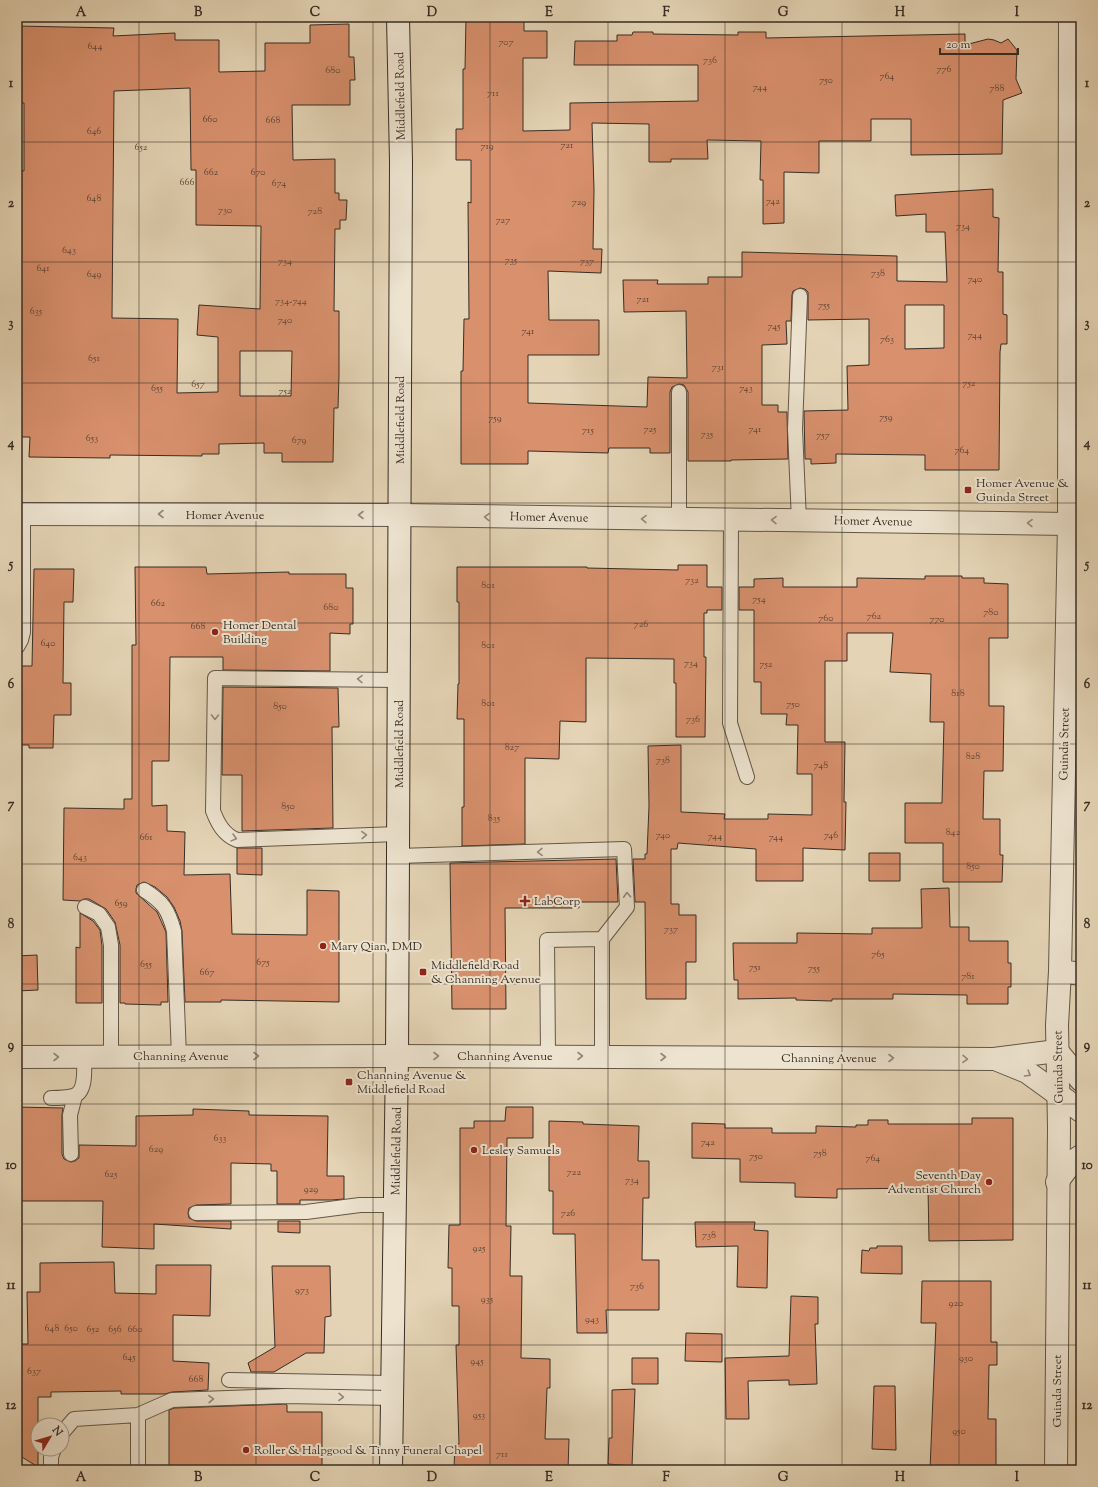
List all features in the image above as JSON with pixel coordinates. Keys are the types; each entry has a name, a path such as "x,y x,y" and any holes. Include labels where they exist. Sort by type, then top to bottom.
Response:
{"street":[{"name":"Middlefield Road","path":"391,1470 397,1056 400,515 401,162 398,17"},
{"name":"Guinda Street","path":"1056,1470 1059,1096 1057,1024 1075,524 1070,17"},
{"name":"Homer Avenue","path":"20,514 400,515 1075,524"},
{"path":"1060,971 1081,974"},
{"path":"1057,1051 1081,1080"},
{"name":"Channing Avenue","path":"17,1057 602,1056 994,1059 1057,1051"},
{"name":"Channing Avenue","path":"994,1059 1027,1072 1081,1111"},
{"path":"1058,1182 1072,1162 1081,1156"}],"lane":[{"path":"799,521 795,429 800,296"},
{"path":"679,392 680,519"},
{"path":"17,647 24,632 20,514"},
{"path":"731,520 730,723 747,777"},
{"path":"398,834 237,840 228,836 218,822 213,811 215,678 399,680"},
{"path":"398,856 624,850 628,907 602,939 602,1056"},
{"path":"144,890 158,900 170,916 174,931 179,1056"},
{"path":"85,907 99,914 108,926 111,945 111,1056"},
{"path":"548,1056 547,940 602,939"},
{"path":"71,1154 70,1115 75,1096 81,1090 84,1057"},
{"path":"51,1098 75,1096"},
{"path":"196,1213 306,1212 360,1205 395,1205"},
{"path":"229,1380 392,1391"},
{"path":"70,1424 74,1419 138,1415 172,1400 392,1391"},
{"path":"138,1415 138,1470"},
{"path":"51,1457 51,1470"}],"building":[{"path":"466,17 524,17 524,31 547,31 547,58 523,58 523,131 570,130 570,103 698,101 698,65 574,65 575,41 617,41 617,35 632,35 633,32 653,32 653,34 738,35 738,32 766,32 766,38 965,34 965,45 988,39 1001,43 1008,39 1017,50 1016,79 1022,93 1003,100 1002,154 911,155 911,119 871,119 871,141 819,141 819,173 784,172 784,223 763,224 763,180 760,180 761,141 707,140 708,159 671,159 671,162 649,162 649,124 592,123 594,190 593,249 602,249 601,273 548,271 549,320 599,320 599,355 528,355 528,403 647,407 648,377 687,378 686,311 624,312 623,280 658,280 657,284 708,284 708,277 742,277 742,252 897,256 897,281 947,282 945,232 926,232 926,214 896,216 895,195 993,189 993,217 999,218 998,272 1003,272 1003,314 1007,315 1007,344 1001,344 1000,352 999,470 925,470 925,455 836,454 836,463 811,464 811,459 805,459 804,411 848,410 847,366 869,365 869,319 808,320 808,292 805,289 800,288 793,291 792,295 791,321 786,321 787,344 762,345 762,405 778,405 778,412 787,412 788,459 688,461 688,392 684,385 679,384 672,387 670,392 670,453 650,453 650,448 609,448 608,453 528,451 528,464 461,464 461,371 463,371 464,319 469,319 468,202 471,203 471,160 456,160 456,129 463,129 463,69 465,69","holes":["905,305 944,305 944,348 905,349"]},
{"path":"349,24 349,57 354,57 355,80 350,80 350,105 292,105 293,160 335,159 335,193 339,193 339,200 347,200 346,220 340,220 340,229 335,229 334,311 339,311 339,375 338,408 334,408 333,462 282,462 282,453 264,453 264,443 219,444 219,454 202,454 202,456 110,455 110,458 29,457 30,437 17,437 17,170 24,171 24,103 17,103 17,26 114,28 113,36 175,33 175,40 219,40 219,72 265,71 265,43 310,43 310,25","holes":["190,88 191,170 196,170 196,225 261,226 260,309 199,305 197,335 218,337 218,392 177,393 178,319 112,318 114,91","240,351 292,351 291,396 240,396"]},
{"path":"678,565 707,565 707,587 722,587 722,610 707,610 707,613 704,613 704,657 706,657 705,737 676,737 676,683 674,683 674,659 586,658 586,722 560,721 559,759 525,758 525,844 462,846 462,807 464,807 464,719 457,719 459,684 459,602 457,602 457,567 587,567 678,570"},
{"path":"135,567 206,567 207,574 289,572 289,574 346,574 346,588 353,588 353,624 350,624 350,634 330,633 330,671 223,670 223,657 170,657 169,761 152,761 152,806 167,805 167,831 185,832 184,875 230,874 232,934 307,935 307,890 339,891 339,1002 221,1000 221,1002 185,1002 182,931 180,921 174,907 167,897 155,887 144,882 137,885 136,893 157,912 166,932 168,1002 161,1002 161,1005 120,1003 120,945 115,922 106,909 89,899 80,901 63,900 64,808 124,809 124,799 132,799 132,645 136,645"},
{"path":"34,569 74,569 73,602 64,602 63,683 71,683 71,715 54,715 53,748 29,748 29,745 17,745 17,666 32,666"},
{"path":"925,576 962,576 962,578 984,578 984,583 1008,584 1008,638 989,638 989,706 1004,706 1003,771 984,771 983,819 1000,819 1000,855 1003,855 1002,882 943,882 943,843 905,843 905,803 942,803 944,722 930,722 931,674 890,672 893,633 847,633 847,661 825,661 825,742 845,742 845,850 803,848 803,881 756,881 756,849 678,843 677,849 671,849 671,904 679,904 679,915 696,915 696,962 686,962 686,999 646,999 645,902 635,902 633,859 645,859 645,854 647,854 649,806 648,746 681,745 681,812 725,814 724,819 768,819 768,814 812,815 812,774 797,774 798,725 786,725 787,714 761,714 761,682 754,682 754,610 739,610 739,587 754,587 754,579 783,578 783,587 857,587 857,578 925,579"},
{"path":"223,687 338,688 339,727 332,727 333,828 242,831 242,775 222,775"},
{"path":"237,848 262,848 262,875 237,874"},
{"path":"869,853 900,853 900,881 869,881"},
{"path":"616,859 618,902 579,902 579,908 505,908 506,1009 452,1009 450,863"},
{"path":"949,888 950,927 969,927 969,941 1008,941 1008,963 1011,963 1011,987 1008,987 1008,1004 967,1004 967,995 893,994 893,999 832,999 832,1001 796,1000 796,998 738,999 738,980 734,980 733,943 797,943 797,933 872,934 872,928 922,928 921,889"},
{"path":"80,913 93,921 100,930 102,946 102,1003 76,1003 76,947 80,948"},
{"path":"37,955 38,990 17,991 17,956"},
{"path":"17,1107 63,1108 62,1154 64,1159 71,1162 79,1158 79,1145 136,1146 136,1116 193,1115 193,1109 249,1111 249,1115 328,1116 327,1176 344,1176 344,1199 300,1200 300,1204 277,1204 277,1171 271,1171 271,1164 231,1163 231,1204 196,1205 189,1208 188,1213 189,1218 196,1221 231,1221 231,1229 154,1224 154,1249 102,1247 103,1201 17,1201"},
{"path":"506,1107 533,1107 533,1138 507,1138 506,1226 511,1226 510,1276 522,1276 521,1358 550,1359 550,1388 547,1388 545,1439 569,1439 568,1470 454,1468 455,1444 459,1444 456,1345 459,1345 459,1306 452,1306 452,1268 448,1268 449,1225 460,1225 460,1128 474,1128 474,1121 505,1121"},
{"path":"972,1118 1013,1118 1013,1240 929,1241 928,1188 837,1189 837,1198 795,1197 795,1183 740,1182 740,1159 692,1158 692,1123 725,1124 725,1128 772,1128 772,1133 816,1133 816,1126 856,1127 856,1125 868,1125 868,1120 888,1120 888,1124 972,1124"},
{"path":"549,1121 639,1126 638,1161 649,1161 649,1198 643,1198 642,1260 659,1260 659,1310 606,1310 607,1333 577,1333 575,1234 553,1234 553,1191 549,1191"},
{"path":"278,1221 300,1221 300,1233 278,1232"},
{"path":"695,1222 755,1222 754,1230 768,1231 767,1288 737,1287 738,1246 696,1247"},
{"path":"877,1246 902,1246 902,1274 861,1273 862,1250 869,1251 870,1248 877,1248"},
{"path":"114,1262 115,1293 156,1294 156,1265 211,1265 210,1316 173,1315 173,1361 209,1363 208,1390 172,1392 165,1394 121,1394 121,1391 51,1392 51,1397 38,1397 38,1417 30,1417 30,1457 38,1457 38,1467 17,1454 17,1344 28,1344 27,1292 40,1292 40,1263"},
{"path":"272,1266 330,1266 331,1316 325,1317 324,1353 306,1353 274,1372 251,1372 248,1363 275,1347"},
{"path":"922,1281 991,1281 991,1342 997,1342 997,1365 989,1365 988,1419 996,1419 996,1470 930,1470 936,1323 921,1323"},
{"path":"791,1296 818,1297 818,1324 815,1324 817,1384 789,1385 789,1380 748,1381 749,1419 726,1419 725,1358 789,1356"},
{"path":"686,1333 722,1334 722,1362 685,1361"},
{"path":"632,1358 658,1358 658,1384 632,1384"},
{"path":"874,1386 895,1386 896,1450 872,1449"},
{"path":"635,1389 632,1466 608,1464 609,1438 612,1438 612,1390"},
{"name":"Roller & Halpgood & Tinny Funeral Chapel","path":"286,1404 287,1412 322,1412 322,1470 169,1470 169,1410 174,1408"}],"place":[{"name":"Homer Avenue & Guinda Street","path":"968,490"},
{"name":"Homer Dental Building","path":"215,632"},
{"name":"LabCorp","path":"525,901"},
{"name":"Mary Qian, DMD","path":"323,946"},
{"name":"Middlefield Road & Channing Avenue","path":"423,972"},
{"name":"Channing Avenue & Middlefield Road","path":"349,1082"},
{"name":"Lesley Samuels","path":"474,1150"},
{"name":"Seventh Day Adventist Church","path":"989,1182"},
{"name":"Roller & Halpgood & Tinny Funeral Chapel","path":"246,1450"}]}
